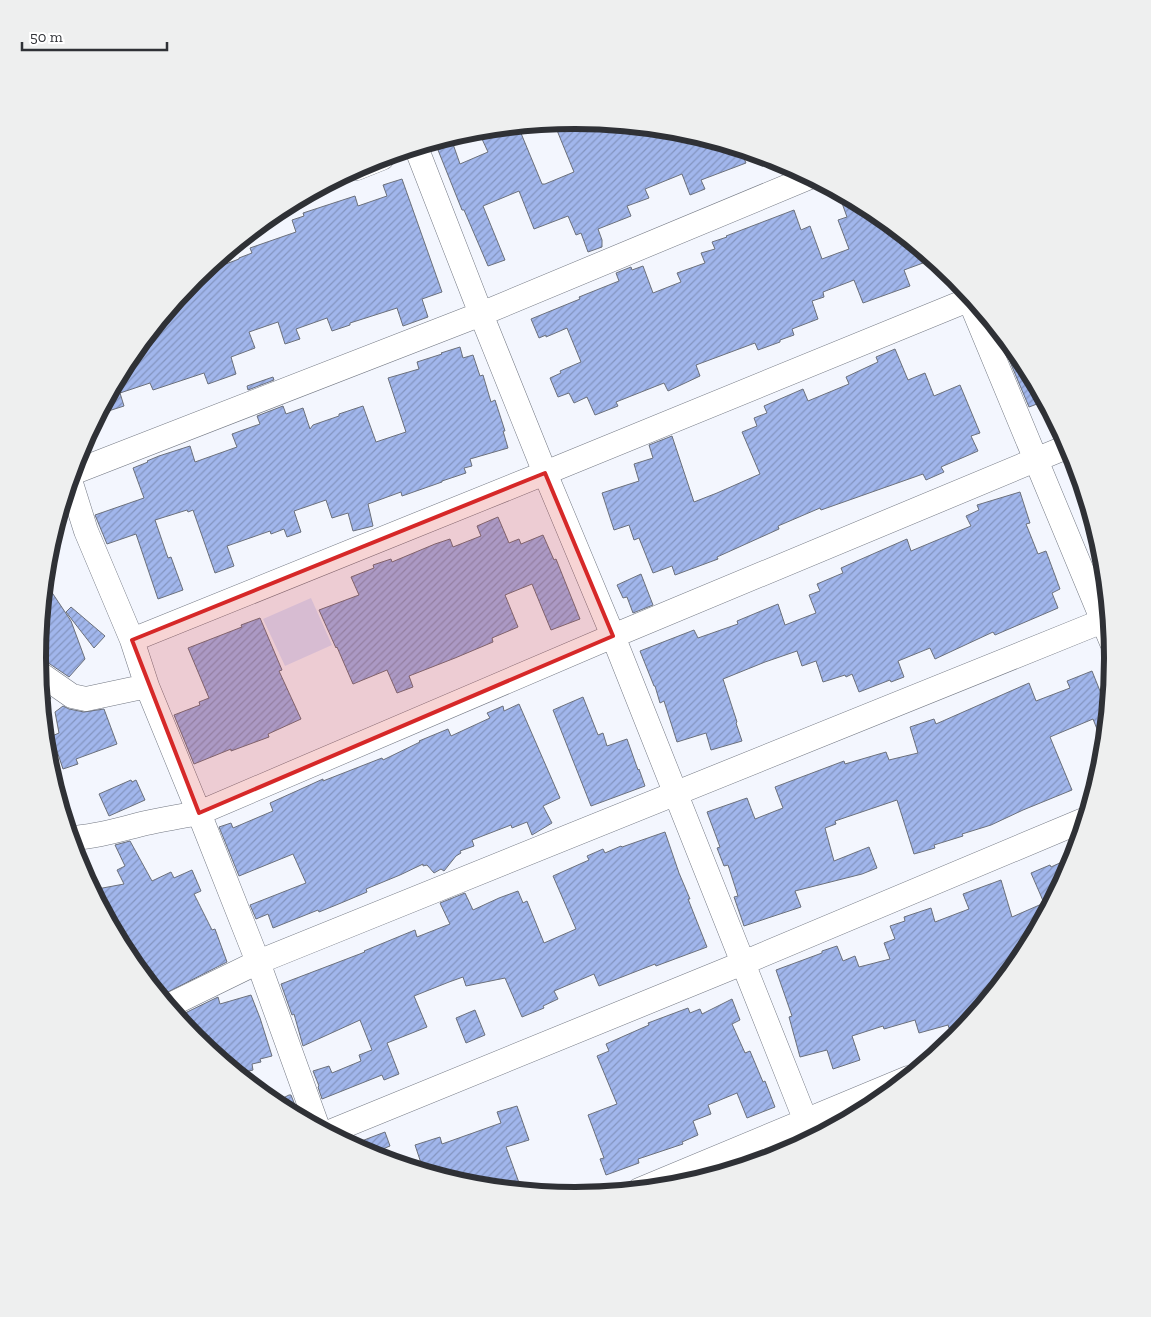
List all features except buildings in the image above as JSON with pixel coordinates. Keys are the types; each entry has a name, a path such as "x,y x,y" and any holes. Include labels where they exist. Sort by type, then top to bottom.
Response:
{"street":[{"path":"418,153 481,314 613,636 809,1130"},
{"path":"82,469 481,314 801,180"},
{"path":"132,640 545,473 963,299"},
{"path":"976,314 1036,460 1103,612"},
{"path":"78,838 200,813 613,636 1061,449"},
{"path":"73,490 86,531 132,640 148,686 258,962 315,1119"},
{"path":"174,1003 258,962 1104,621"},
{"path":"47,678 72,696 86,699 148,686"},
{"path":"334,1129 743,963 1079,822"},
{"path":"669,1180 809,1130 875,1096"}],"highlighted area":[{"path":"545,473 613,636 199,813 132,640"}],"shaded area":[{"path":"311,598 332,645 285,666 263,619"}]}
